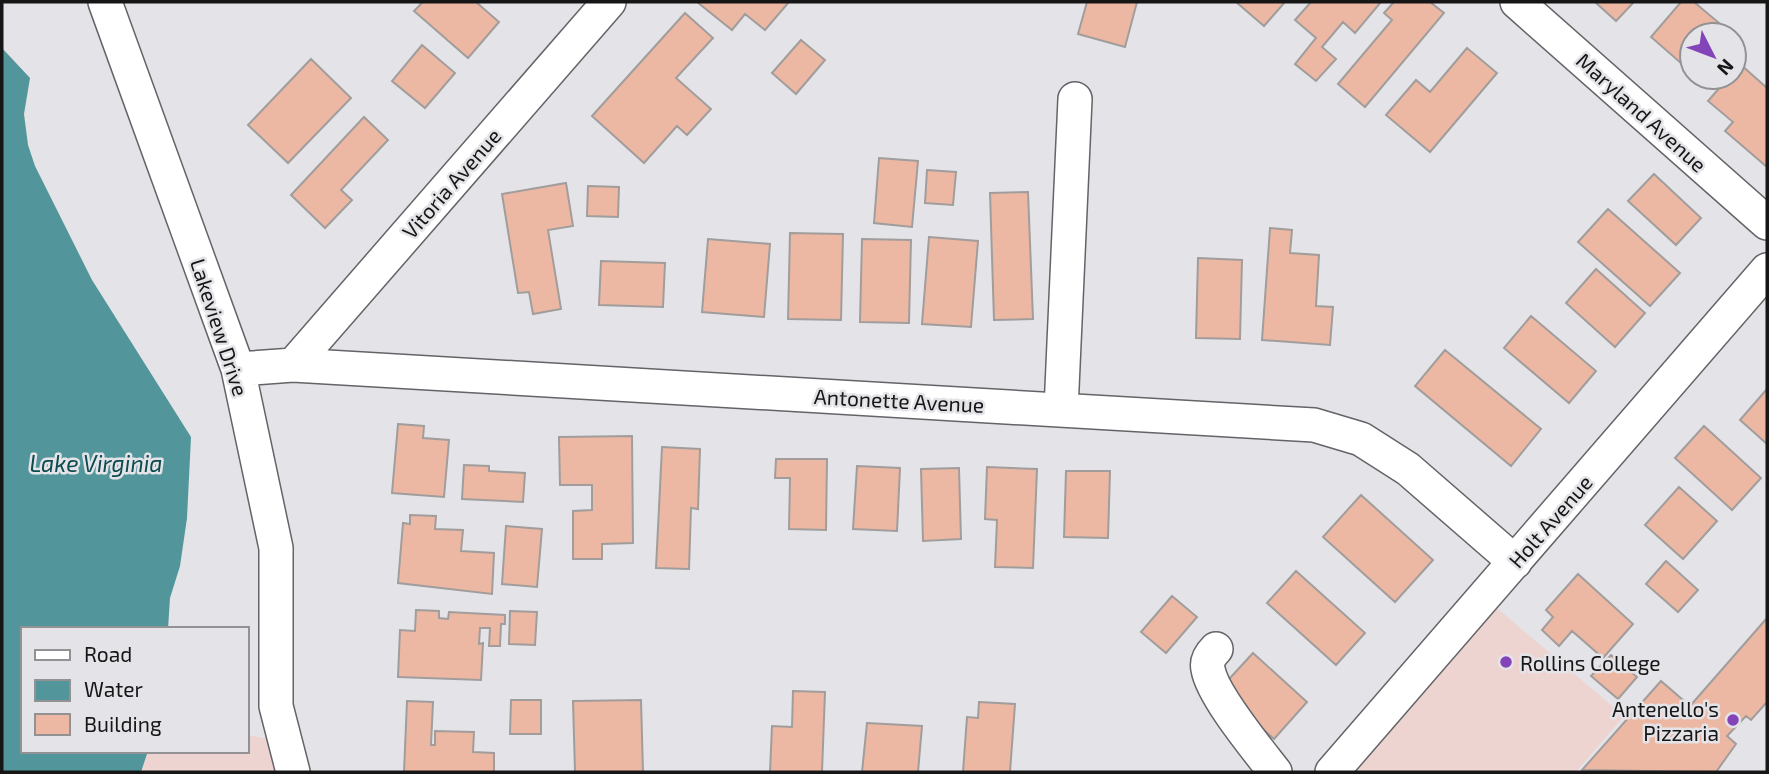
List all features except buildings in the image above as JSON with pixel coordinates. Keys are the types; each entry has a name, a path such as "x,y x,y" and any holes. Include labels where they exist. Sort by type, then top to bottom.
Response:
{"street":[{"name":"Lakeview Drive","path":"105,2 237,369 276,548 276,706 293,772"},
{"name":"Vitoria Avenue","path":"293,365 610,2"},
{"name":"Maryland Avenue","path":"1517,2 1767,223"},
{"path":"1061,410 1075,99"},
{"name":"Holt Avenue","path":"1332,772 1767,270"},
{"name":"Antonette Avenue","path":"237,369 293,365 1314,425 1361,439 1408,469 1515,562"},
{"path":"1216,649 1210,656 1207,667 1215,688 1275,772"}],"shaded area":[{"name":"Rollins College","path":"1497,608 1624,716 1576,772 1354,772"},
{"path":"248,735 271,739 278,772 141,772 147,753 248,753"}],"water":[{"name":"Lake Virginia","path":"2,48 30,78 24,114 28,145 35,166 92,280 191,437 187,518 180,566 170,598 168,627 21,627 21,753 147,753 141,772 2,772"}],"place":[{"name":"Rollins College","path":"1506,662"},
{"name":"Antenello's Pizzaria","path":"1733,720"}]}
